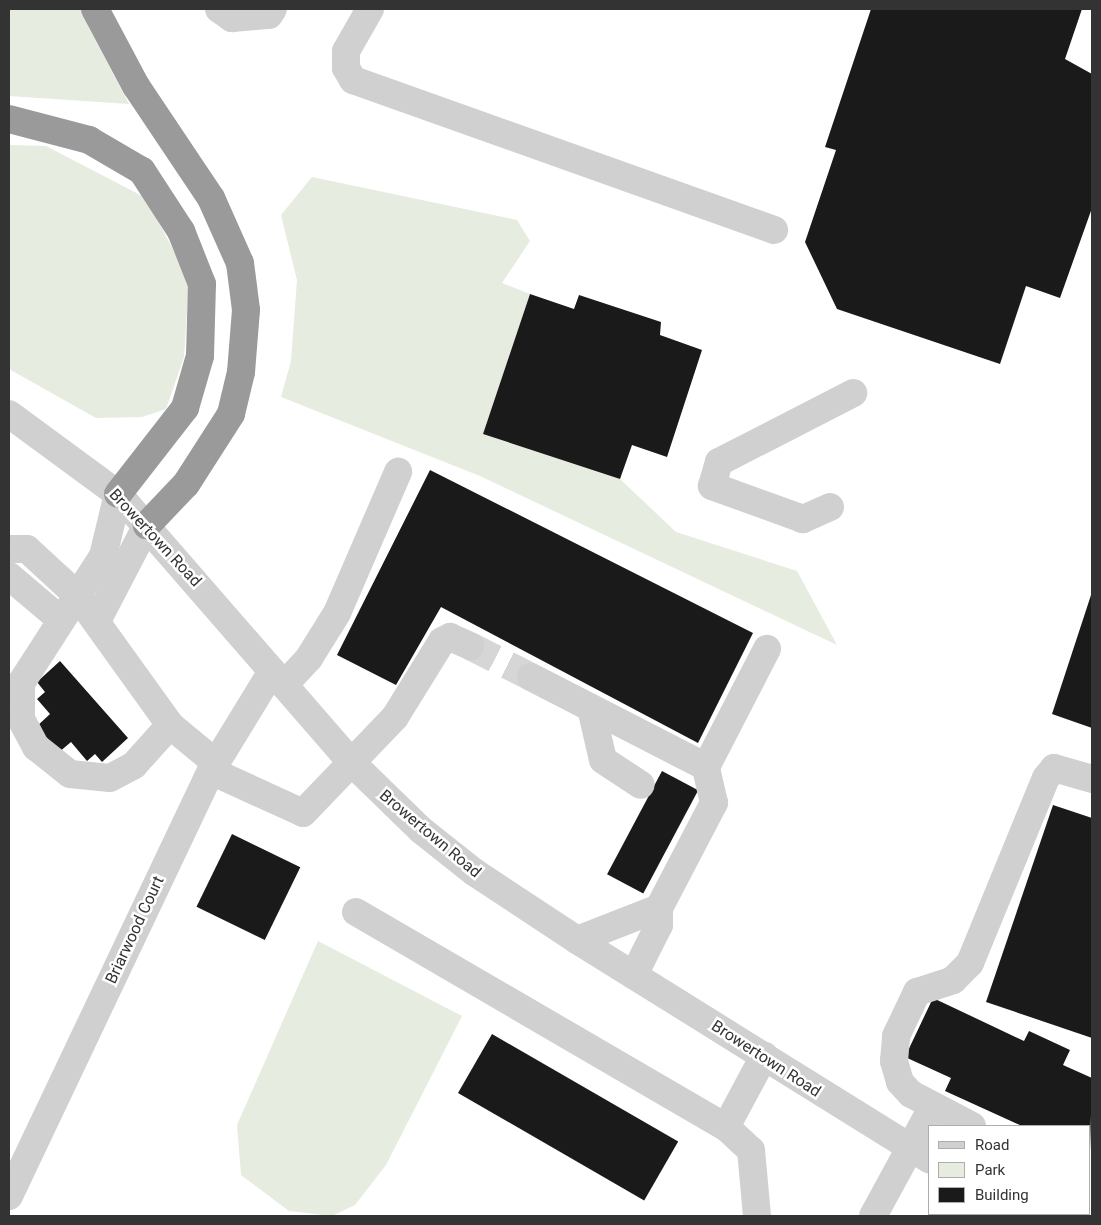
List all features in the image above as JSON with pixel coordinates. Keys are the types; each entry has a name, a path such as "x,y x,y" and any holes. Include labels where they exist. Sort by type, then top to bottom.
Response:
{"highway":[{"path":"95,9 136,86 211,198 240,263 246,310 241,372 231,414 186,484 147,525"},
{"path":"9,119 89,140 142,171 181,231 202,284 200,356 185,408 118,494"}],"street":[{"path":"219,9 232,18 269,15 273,9"},
{"path":"370,9 346,51 346,68 353,80 774,230"},
{"path":"830,507 803,519 712,486 719,462 852,393"},
{"name":"Browertown Road","path":"9,414 118,494 147,525 350,761 385,798 474,872 577,940 919,1155"},
{"name":"Briarwood Court","path":"9,1196 214,767 278,678 308,658 338,613 398,472"},
{"path":"118,494 103,556 76,594 21,683 21,719 36,747 70,774 110,778 134,765 170,725"},
{"path":"97,621 147,525"},
{"path":"9,549 27,550 76,594 170,725 214,767 304,813 350,761 396,717 442,640 450,637 470,646"},
{"path":"9,576 61,620"},
{"path":"634,975 659,924 659,908 714,803 706,767 767,649"},
{"path":"531,677 706,767"},
{"path":"591,708 603,760 641,785"},
{"path":"970,1125 933,1106 900,1082 894,1061 896,1036 917,992 953,980 970,964 1046,778 1054,768 1092,779"},
{"path":"577,940 659,908"},
{"path":"356,912 726,1127 752,1150 757,1216"},
{"path":"726,1127 764,1056"},
{"path":"878,1214 919,1155 933,1106"}],"green space":[{"path":"9,9 85,9 88,26 129,104 9,96"},
{"path":"9,145 46,146 146,198 189,280 184,357 166,409 142,417 96,418 9,369"},
{"path":"312,177 517,220 530,241 502,283 530,294 483,434 620,479 676,532 797,571 837,645 480,476 281,397 291,361 297,280 281,215"},
{"path":"318,941 462,1016 386,1165 355,1205 332,1216 289,1211 241,1175 237,1125"}],"building":[{"path":"871,9 1082,9 1065,59 1092,74 1092,208 1060,298 1026,286 1000,364 837,309 805,242 836,150 825,147"},
{"path":"530,294 574,309 579,295 661,322 660,335 702,350 667,457 632,445 620,479 483,434"},
{"path":"430,470 753,633 698,743 441,607 396,685 337,655"},
{"path":"1092,592 1092,728 1052,714"},
{"path":"60,661 128,738 102,762 95,754 87,761 71,742 58,753 35,728 50,714 37,699 45,692 37,682"},
{"path":"662,771 698,790 643,894 607,874"},
{"path":"1053,805 1092,818 1092,1038 986,1002"},
{"path":"232,834 300,867 265,940 196,907"},
{"path":"933,998 1024,1041 1029,1031 1070,1050 1063,1065 1092,1078 1091,1125 1020,1125 945,1091 951,1078 905,1057"},
{"path":"492,1034 678,1142 644,1200 458,1093"}],"tunnel":[{"path":"470,646 531,677"}]}
